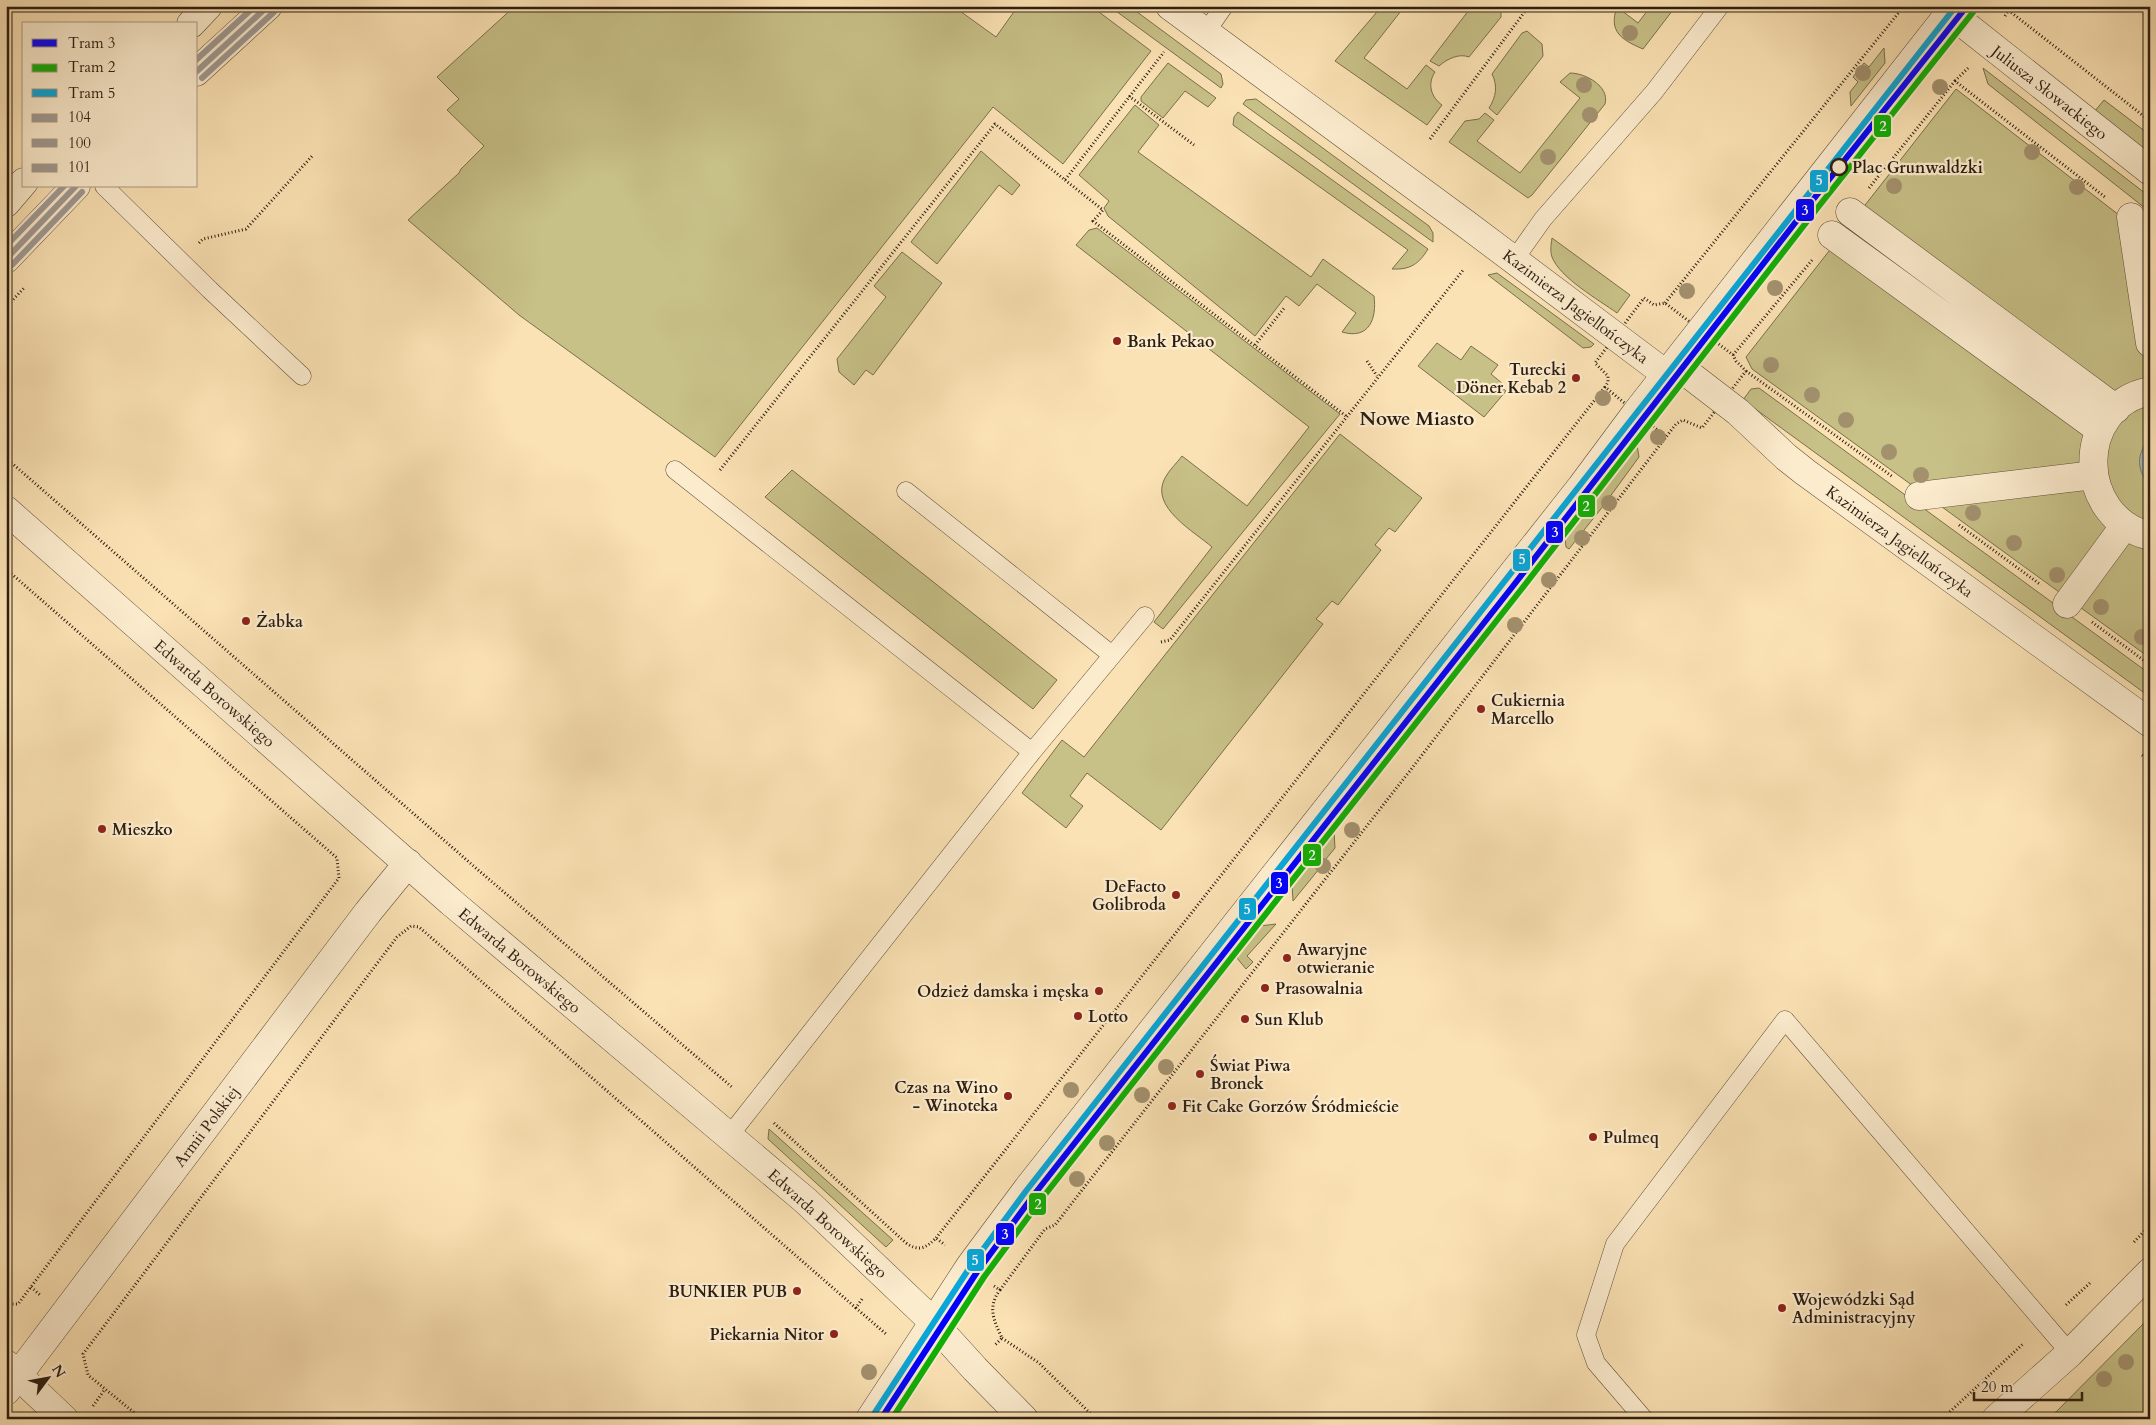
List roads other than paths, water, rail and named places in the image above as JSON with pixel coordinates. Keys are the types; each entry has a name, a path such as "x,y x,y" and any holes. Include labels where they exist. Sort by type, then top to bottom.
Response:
{"street":[{"path":"193,22 208,6"},
{"path":"198,70 268,6"},
{"name":"Kazimierza Jagiellończyka","path":"1170,6 1659,369 1682,370 1738,412 1786,457 1805,472 2150,723"},
{"path":"870,1419 970,1266 1033,1181 1570,502 1636,413 1953,10"},
{"name":"Juliusza Słowackiego","path":"1953,10 2150,171"},
{"path":"6,202 22,184"},
{"path":"6,259 74,188"},
{"path":"1850,212 2108,419"},
{"path":"2131,217 2150,343"},
{"path":"1832,236 2108,419"},
{"path":"2150,391 2135,396 2108,419 2093,452 2096,485 2104,503 2117,519 2125,525 2150,536"},
{"path":"1919,496 2094,475"},
{"name":"Edwarda Borowskiego","path":"6,510 451,902 840,1232 933,1323 1024,1419"},
{"path":"2067,604 2125,525"},
{"name":"Armii Polskiej","path":"10,1376 408,863"},
{"path":"1996,1419 2070,1353 2150,1272"},
{"path":"10,1376 64,1419"}],"lane":[{"path":"1206,32 1224,6"},
{"path":"1514,260 1543,219 1654,92 1720,6"},
{"path":"106,188 210,290 302,376"},
{"path":"675,470 1032,752"},
{"path":"906,491 1112,654"},
{"path":"729,1136 1032,752 1145,616"},
{"path":"1644,1419 1596,1363 1586,1336 1615,1244 1785,1020 2070,1353"}],"water":[{"path":"2150,440 2150,485 2142,474 2140,457 2145,445"}],"tram line":[{"name":"5","path":"874,1414 970,1267 1026,1191 1956,6"},
{"name":"3","path":"881,1419 977,1272 1033,1196 1513,586 1812,201 1967,6"},
{"name":"2","path":"892,1419 984,1277 1040,1201 1520,591 1819,206 1974,11"}],"place":[{"name":"Plac Grunwaldzki","path":"1839,167"},
{"name":"Bank Pekao","path":"1117,341"},
{"name":"Turecki Döner Kebab 2","path":"1576,378"},
{"name":"Żabka","path":"246,621"},
{"name":"Cukiernia Marcello","path":"1481,709"},
{"name":"Mieszko","path":"102,829"},
{"name":"DeFacto Golibroda","path":"1176,895"},
{"name":"Awaryjne otwieranie","path":"1287,958"},
{"name":"Prasowalnia","path":"1265,988"},
{"name":"Odzież damska i męska","path":"1099,991"},
{"name":"Lotto","path":"1078,1016"},
{"name":"Sun Klub","path":"1245,1019"},
{"name":"Świat Piwa Bronek","path":"1200,1074"},
{"name":"Czas na Wino - Winoteka","path":"1008,1096"},
{"name":"Fit Cake Gorzów Śródmieście","path":"1172,1106"},
{"name":"Pulmeq","path":"1593,1137"},
{"name":"BUNKIER PUB","path":"797,1291"},
{"name":"Wojewódzki Sąd Administracyjny","path":"1782,1308"},
{"name":"Piekarnia Nitor","path":"834,1334"}],"district":[{"name":"Nowe Miasto","path":"1417,418"}]}
